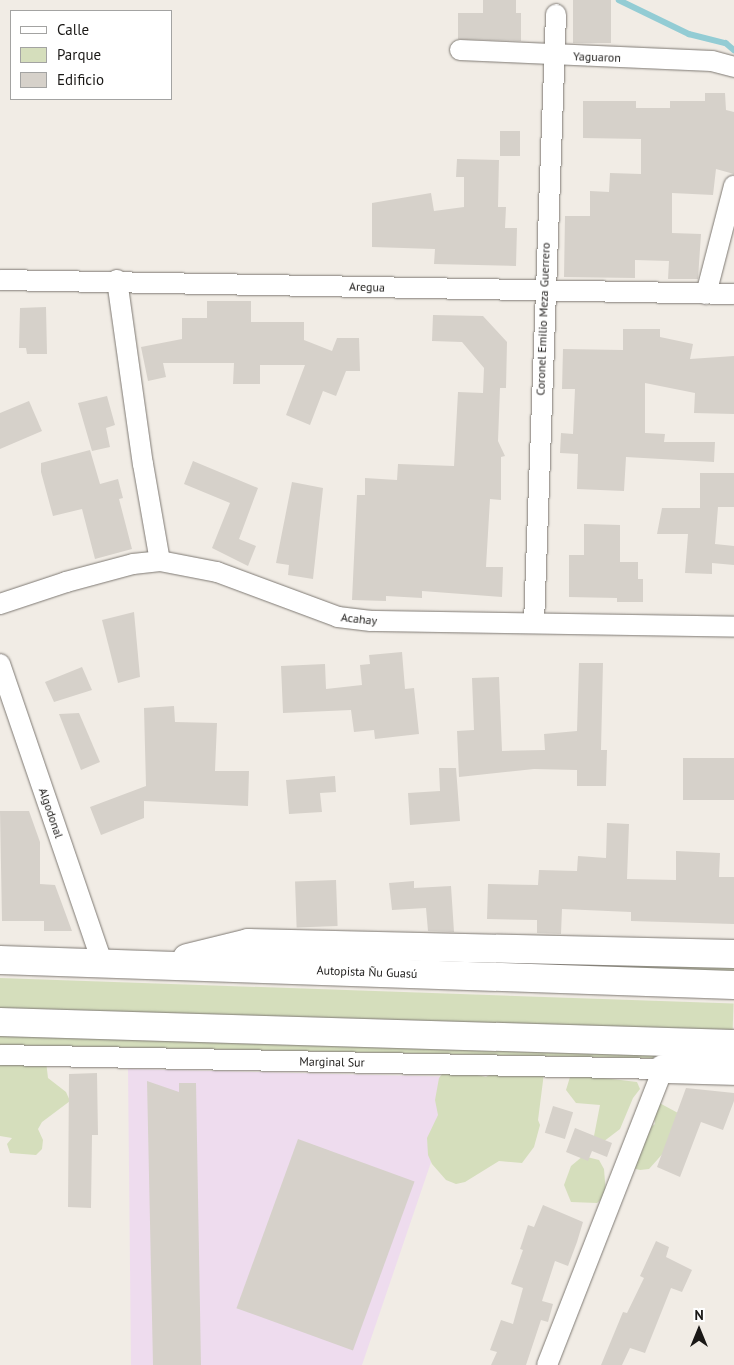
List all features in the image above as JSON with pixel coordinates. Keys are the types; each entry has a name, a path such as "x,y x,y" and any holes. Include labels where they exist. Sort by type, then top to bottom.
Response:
{"highway":[{"path":"162,965 248,943 734,954"},
{"name":"Autopista Ñu Guasú","path":"0,960 734,985"},
{"path":"0,1022 734,1044"},
{"path":"663,1069 734,1071"}],"street":[{"name":"Coronel Emilio Meza Guerrero","path":"534,623 543,292 552,56 556,14"},
{"name":"Yaguaron","path":"460,50 552,56 712,62 734,67"},
{"path":"706,294 734,186"},
{"name":"Aregua","path":"0,280 118,280 543,292 734,294"},
{"path":"118,280 143,464 160,561"},
{"name":"Acahay","path":"0,604 66,582 133,564 160,561 217,572 338,617 371,621 734,627"},
{"name":"Algodonal","path":"0,664 102,962"},
{"name":"Marginal Sur","path":"0,1055 663,1069"},
{"path":"547,1365 663,1069"}],"shaded area":[{"path":"128,1069 460,1077 362,1365 131,1365"}],"green space":[{"path":"235,957 734,966 734,975"},
{"path":"0,978 734,1004 732,1040 0,1014"},
{"path":"0,1035 734,1057 734,1060 0,1045"},
{"path":"0,1060 46,1061 48,1078 66,1092 70,1101 42,1122 38,1129 43,1140 42,1149 36,1155 10,1153 7,1144 12,1138 0,1136"},
{"path":"447,1068 486,1077 493,1073 544,1073 538,1120 540,1125 534,1147 522,1163 499,1161 465,1182 456,1184 446,1180 432,1164 428,1155 427,1138 438,1115 435,1100 439,1078"},
{"path":"578,1075 637,1082 640,1089 633,1098 620,1129 603,1142 594,1136 600,1105 576,1103 566,1090 570,1077"},
{"path":"652,1099 678,1113 666,1150 649,1169 640,1170 632,1168 645,1131 655,1124"},
{"path":"583,1156 599,1160 604,1169 606,1195 597,1203 571,1202 564,1185 571,1166"}],"building":[{"path":"483,0 516,0 516,13 521,13 521,41 458,39 458,13 483,13"},
{"path":"573,0 611,0 611,43 573,43"},
{"path":"705,93 725,93 726,110 734,112 734,174 716,169 713,195 672,193 672,233 701,234 698,279 668,279 669,261 635,260 635,278 564,277 565,216 590,216 590,191 609,192 610,173 641,174 641,139 583,138 583,101 636,101 636,108 670,108 670,101 705,101"},
{"path":"500,131 520,131 520,156 500,156"},
{"path":"457,159 499,160 498,207 506,207 505,228 517,228 516,266 434,264 435,249 372,247 372,203 431,193 434,211 464,207 464,177 456,177"},
{"path":"207,301 251,301 251,322 304,322 304,340 332,351 337,338 359,338 360,371 346,371 336,396 323,391 310,425 286,415 305,365 260,365 260,384 233,384 234,363 163,363 166,377 148,381 141,347 182,339 182,318 207,318"},
{"path":"46,307 47,354 27,354 26,348 19,348 20,308"},
{"path":"433,315 483,316 507,342 506,388 500,388 498,441 505,456 501,457 501,500 490,499 486,567 503,567 502,597 422,591 422,598 386,596 386,601 352,600 357,495 365,495 365,478 397,480 398,464 454,466 458,392 483,393 484,368 462,342 432,341"},
{"path":"623,329 660,329 660,337 693,344 690,359 734,356 734,414 694,413 695,393 645,383 645,433 665,434 664,442 715,442 714,462 626,457 624,491 577,489 578,454 560,453 561,433 573,434 575,389 562,389 563,349 623,350"},
{"path":"107,396 115,425 106,428 110,447 92,451 78,403"},
{"path":"29,401 42,431 0,449 0,413"},
{"path":"90,450 100,484 118,479 123,498 119,499 132,549 95,559 82,509 53,516 41,472 41,463"},
{"path":"193,461 258,488 239,539 256,546 248,566 212,548 230,503 184,484"},
{"path":"700,473 734,473 734,507 718,507 715,544 734,546 734,565 712,563 712,574 685,573 688,534 657,534 662,508 700,508"},
{"path":"292,482 323,488 313,579 288,575 289,565 276,563"},
{"path":"584,524 620,525 620,562 638,562 638,579 643,579 643,602 617,602 617,598 569,597 569,555 584,555"},
{"path":"134,612 140,677 118,683 102,620"},
{"path":"402,652 405,689 414,688 419,734 375,739 374,730 354,732 351,710 283,713 281,666 325,664 326,689 362,685 360,665 370,664 369,655"},
{"path":"579,663 603,663 601,750 607,750 606,786 577,786 577,770 534,769 459,777 457,731 474,730 472,678 499,677 502,751 545,750 544,734 577,731"},
{"path":"82,667 92,690 54,702 45,682"},
{"path":"174,706 175,722 217,723 215,771 249,771 248,806 144,801 144,818 101,835 90,807 146,786 144,708"},
{"path":"79,713 100,762 81,770 59,714"},
{"path":"683,758 734,758 734,800 683,800"},
{"path":"439,768 456,768 460,821 410,825 408,793 440,791"},
{"path":"335,776 336,792 320,793 322,812 289,814 286,780"},
{"path":"0,811 29,811 40,842 40,884 55,885 72,931 44,931 44,921 2,921"},
{"path":"607,823 629,824 627,879 676,880 676,851 720,853 719,877 734,877 734,924 631,921 631,912 562,909 561,934 537,933 537,920 487,919 488,884 538,885 539,870 577,871 578,856 606,858"},
{"path":"336,880 338,926 297,927 295,881"},
{"path":"414,881 414,888 451,886 454,932 428,931 426,908 392,910 389,883"},
{"path":"97,1073 98,1135 92,1135 91,1208 68,1207 69,1074"},
{"path":"147,1081 179,1092 179,1083 196,1083 201,1365 153,1365"},
{"path":"686,1088 734,1093 734,1101 723,1130 701,1122 680,1177 657,1167"},
{"path":"553,1106 573,1112 565,1139 545,1133"},
{"path":"575,1128 612,1143 607,1157 592,1151 588,1161 566,1152"},
{"path":"298,1139 415,1181 353,1351 236,1308"},
{"path":"543,1205 583,1222 577,1242 568,1266 555,1261 542,1301 553,1304 548,1322 541,1320 526,1365 491,1365 497,1352 490,1350 501,1320 513,1324 523,1288 511,1284 523,1250 520,1249 528,1225 534,1227"},
{"path":"656,1241 669,1247 666,1257 692,1270 682,1292 671,1288 645,1353 630,1348 622,1365 601,1365 623,1312 627,1313 644,1278 640,1276"}],"waterway":[{"path":"619,0 689,34 726,43 734,50"}]}
